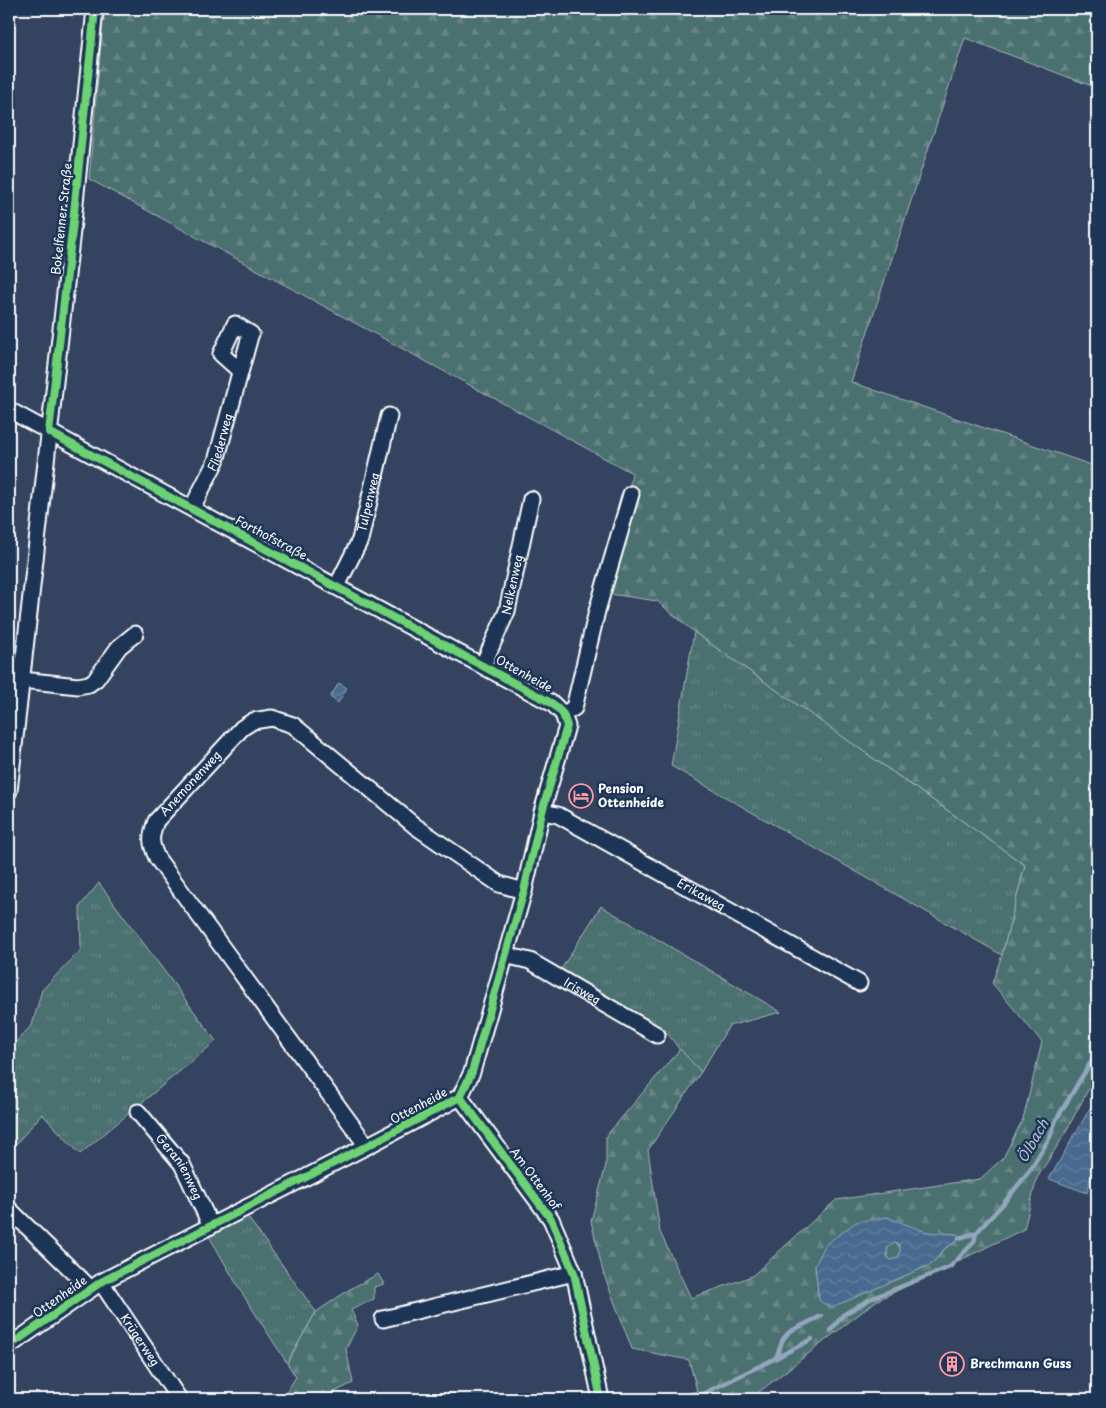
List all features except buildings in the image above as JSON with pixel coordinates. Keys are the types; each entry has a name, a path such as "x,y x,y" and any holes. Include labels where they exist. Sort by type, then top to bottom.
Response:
{"street":[{"name":"Bokelfenner Straße","path":"9,791 95,9"},
{"name":"Fliederweg","path":"192,508 216,461 240,371"},
{"name":"Forthofstraße","path":"9,410 483,665"},
{"name":"Tulpenweg","path":"337,586 360,540 389,416"},
{"path":"563,714 574,708 597,611 631,494"},
{"name":"Nelkenweg","path":"483,665 507,611 530,500"},
{"path":"22,680 78,686 89,684 96,678 119,646 135,634"},
{"name":"Ottenheide","path":"9,1346 96,1285 460,1097 472,1072 524,891 542,812 567,726 563,714 554,704 483,665"},
{"name":"Anemonenweg","path":"367,1146 157,858 152,847 152,834 156,821 242,728 254,721 272,718 293,725 415,826 491,879 499,884 524,891"},
{"name":"Erikaweg","path":"542,812 558,815 859,983"},
{"name":"Irisweg","path":"505,955 530,962 657,1035"},
{"name":"Am Ottenhof","path":"460,1097 551,1219 574,1273 601,1399"},
{"name":"Geranienweg","path":"138,1112 182,1164 211,1226"},
{"name":"Krügerweg","path":"9,1209 96,1285 179,1399"},
{"path":"383,1319 574,1273"}],"green space":[{"path":"104,9 1097,9 1097,88 965,38 851,382 1097,467 1097,1073 1063,1137 1037,1178 1024,1229 876,1301 750,1399 666,1399 697,1391 689,1360 632,1349 603,1272 591,1221 606,1165 606,1136 680,1049 701,1072 648,1150 660,1232 691,1298 752,1276 836,1200 980,1179 1003,1158 1023,1119 1042,1042 992,983 1002,955 1025,865 694,632 657,601 610,594 632,473 89,179","holes":["910,1227 926,1232 956,1234 963,1237 944,1249 932,1264 844,1302 819,1300 815,1265"]},
{"path":"694,632 1025,865 1002,955 671,766"},
{"path":"99,883 216,1041 80,1154 42,1114 9,1152 9,1049 32,1025 42,990 81,950 80,906"},
{"path":"601,906 781,1012 729,1026 701,1072 662,1029 646,1023 558,974"},
{"path":"247,1216 316,1312 287,1363 240,1290 209,1236"},
{"path":"894,1243 898,1243 900,1252 898,1258 891,1260 887,1257 887,1248"},
{"path":"378,1274 384,1284 374,1287 374,1299 351,1310 358,1325 346,1349 353,1383 320,1399 282,1399 296,1377 287,1363 316,1312 350,1289"},
{"path":"456,1393 458,1399 427,1399"}],"water":[{"path":"339,683 347,688 338,703 330,697"},
{"path":"1097,1096 1097,1153 1087,1193 1049,1179"},
{"path":"887,1217 926,1232 956,1234 963,1237 944,1249 932,1264 840,1304 834,1306 826,1305 819,1300 815,1265 826,1244 856,1222","holes":["894,1243 899,1244 898,1258 891,1260 887,1257 887,1248"]}],"waterway":[{"name":"Ölbach","path":"959,1238 976,1233 1003,1204 1030,1170 1050,1137 1056,1120 1097,1052"},
{"name":"Ölbach","path":"831,1330 843,1315 870,1299 950,1267 974,1242 976,1233"},
{"name":"Ölbach","path":"692,1399 776,1358 783,1339 789,1332 821,1316"},
{"name":"Ölbach","path":"776,1358 812,1339"}],"cycle path":[{"path":"9,1346 101,1282 460,1097 472,1072 524,891 542,812 567,726 563,714 553,704 49,432 95,9"},
{"path":"460,1097 551,1219 574,1273 601,1399"}],"place":[{"name":"Pension Ottenheide","path":"581,796"},
{"name":"Brechmann Guss","path":"952,1364"}]}
